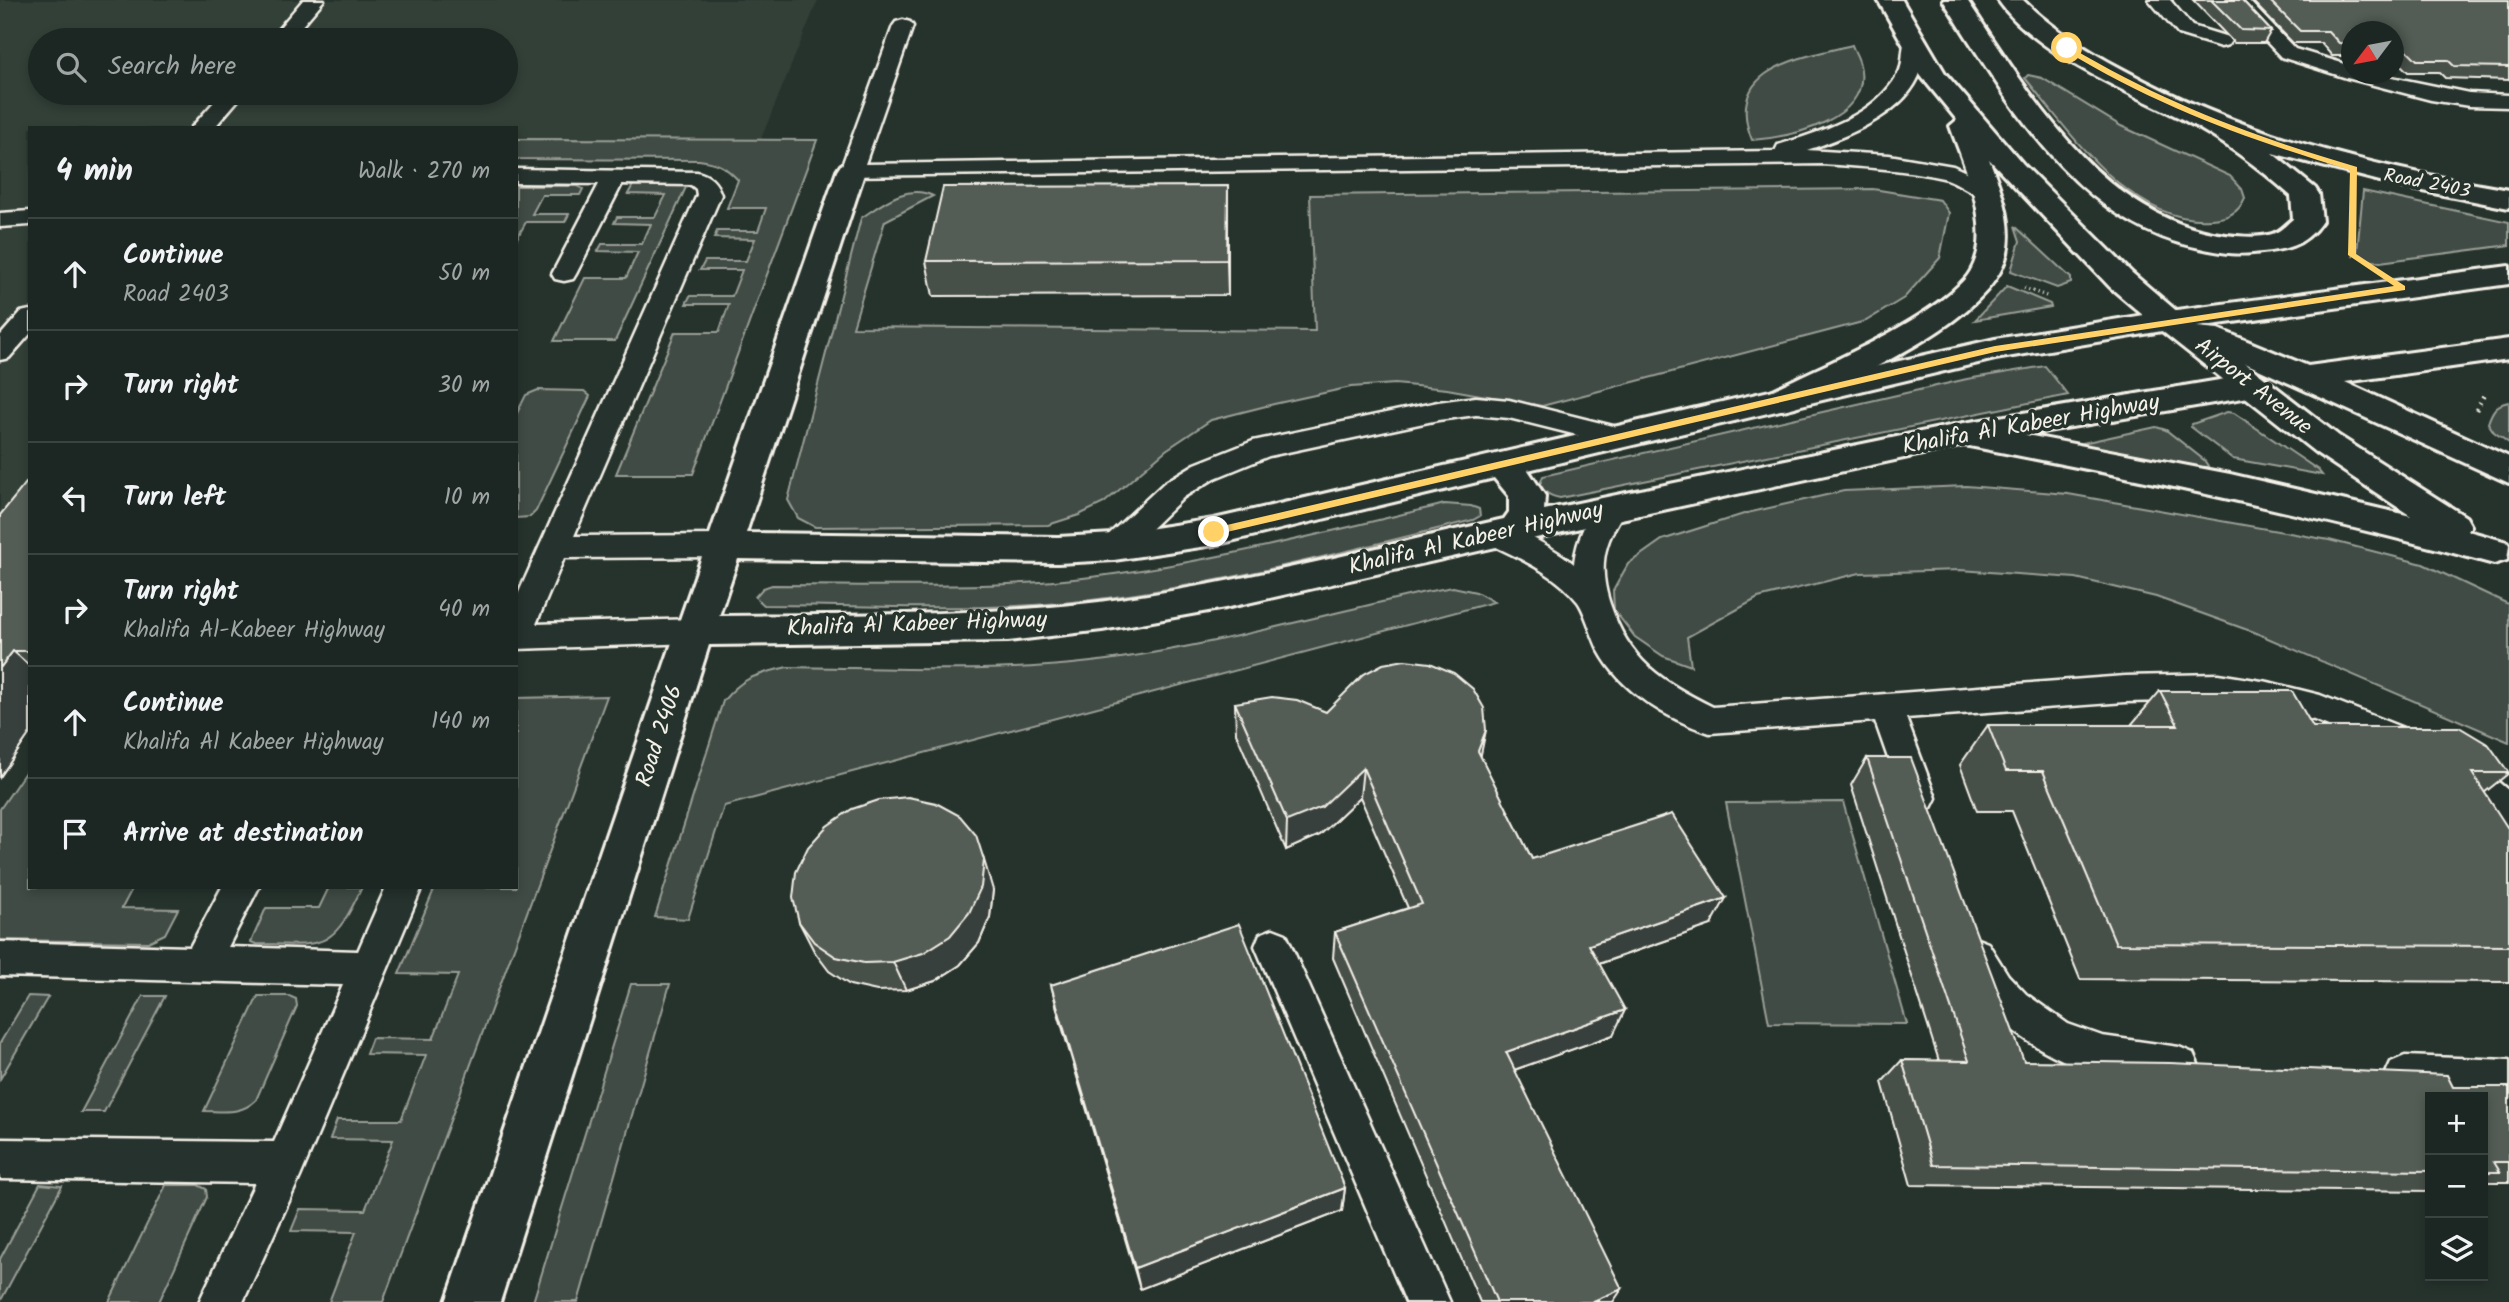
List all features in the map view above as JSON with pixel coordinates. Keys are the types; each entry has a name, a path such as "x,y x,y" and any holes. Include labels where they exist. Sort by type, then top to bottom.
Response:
{"main road":[{"path":"1890,0 1953,101 2022,180 2121,280 2169,321"},
{"path":"1955,0 2029,113 2070,159 2127,211 2176,234 2235,246 2284,241 2308,221 2305,194 2274,166 2194,115"},
{"name":"Road 2403","path":"2010,0 2023,14 2067,48 2124,82 2194,115 2271,144 2354,168 2441,188 2509,199"},
{"path":"1783,399 1929,322 1976,287 1985,274 1995,242 1986,190 1953,101"},
{"name":"Road 2406","path":"473,1302 695,631 852,171"},
{"path":"725,546 957,550 1114,547 1214,532 1995,349 2169,321 2509,275"},
{"name":"Airport Avenue","path":"2169,321 2306,377 2509,471"},
{"name":"Airport Avenue","path":"2169,321 2249,386 2392,489 2501,555"},
{"name":"Khalifa Al Kabeer Highway","path":"695,631 1008,626 1102,616 1225,594 1612,508 1964,434 2306,377 2509,349"},
{"path":"1964,434 2400,525 2501,555"},
{"path":"1501,466 1517,477 1526,491 1529,506 1525,520 1506,533"}],"lane":[{"path":"290,28 314,0"},
{"path":"2159,0 2185,30 2221,41"},
{"path":"2237,0 2288,53 2341,69"},
{"path":"903,26 852,171 1766,157 1889,162 1952,173 1986,190"},
{"path":"1766,157 1817,140 1860,121 1893,98 1911,72 1914,42"},
{"path":"2394,84 2454,100 2484,103 2509,101"},
{"path":"204,126 222,105"},
{"path":"518,176 697,179 706,186 709,195 552,547 518,630"},
{"path":"564,274 614,177"},
{"path":"0,220 28,218"},
{"path":"0,352 28,320"},
{"path":"1114,547 1174,490 1205,471 1263,448 1438,411 1476,406 1509,409 1621,437"},
{"path":"1612,508 1599,526 1590,548 1587,571 1591,596 1606,634 1624,664 1655,690 1710,720 1928,702 2171,687 2218,687 2268,695 2331,712 2373,728 2426,754 2478,785 2509,811"},
{"path":"1506,533 1549,560 1591,596"},
{"path":"552,547 725,546"},
{"path":"518,635 695,631"},
{"path":"1886,707 1931,835"},
{"path":"201,962 240,889"},
{"path":"221,1302 286,1163 403,889"},
{"path":"1963,924 1979,965 2009,1005 2053,1038 2103,1058 2150,1065 2219,1068"},
{"path":"1273,947 1428,1302"},
{"path":"0,959 368,968"},
{"path":"2371,1073 2509,1079"},
{"path":"0,1159 286,1163"}],"path":[{"path":"2354,168 2352,255 2402,288"}],"shaded area":[{"path":"0,0 818,0 761,139 518,139 518,126 28,126 28,578 0,614"},
{"path":"1852,45 1859,62 1861,84 1854,100 1842,112 1807,129 1752,140 1746,116 1748,97 1757,82 1771,70 1789,62"},
{"path":"2028,75 2042,78 2121,126 2230,176 2242,189 2245,198 2239,208 2222,218 2182,217 2155,207 2129,191 2082,148 2025,78"},
{"path":"518,139 817,140 693,474 616,474 675,332 719,332 729,304 686,304 690,296 732,296 742,270 700,270 705,261 746,261 755,239 714,238 717,231 758,231 766,208 727,208 738,180 725,168 699,160 518,159"},
{"path":"633,185 687,185 615,341 554,341 585,278 626,278 638,252 598,251 602,244 642,244 651,224 614,223 617,217 655,217 666,195 628,194"},
{"path":"518,186 577,186 583,189 580,195 542,195 532,214 569,214 565,222 526,222 518,236"},
{"path":"1873,189 1940,200 1949,213 1940,258 1904,298 1866,321 1542,406 1447,389 1395,384 1351,387 1274,404 1211,420 1166,450 1104,503 1048,525 815,527 798,518 788,500 861,218 886,201 904,194 914,192 933,196 885,221 853,327 1315,331 1310,195"},
{"path":"2363,191 2509,222 2509,245 2380,262 2367,260 2357,252"},
{"path":"2015,226 2071,278 2071,283 2057,288 2011,271 2020,241"},
{"path":"2007,286 2050,304 2051,307 1975,320"},
{"path":"2045,366 2068,395 1560,498 1548,494 1540,484 1543,476 1967,379"},
{"path":"538,390 584,391 590,396 536,511 530,517 518,518 518,411 526,395"},
{"path":"2509,402 2509,443 2494,432 2488,423 2495,409"},
{"path":"2227,412 2234,413 2322,475 2233,459 2191,427 2192,424"},
{"path":"2156,427 2166,430 2208,466 2202,470 2078,444"},
{"path":"1966,486 2068,494 2329,540 2423,564 2509,604 2509,742 2256,633 2156,597 2076,578 1960,570 1860,573 1758,598 1687,637 1691,666 1663,656 1635,637 1614,610 1613,591 1628,564 1662,540 1747,513 1844,491"},
{"path":"1445,504 1471,506 1479,509 1480,516 1473,520 1274,568 1123,596 1034,605 957,607 764,605 755,597 763,588 772,585 991,585 1112,574 1256,548"},
{"path":"1453,587 1476,592 1494,602 724,806 688,919 655,917 723,701 744,681 751,678 787,667 977,669 1091,662 1175,649"},
{"path":"607,696 383,1302 329,1302 356,1232 291,1231 300,1209 365,1210 393,1140 330,1139 337,1120 401,1120 426,1055 366,1054 372,1038 433,1039 458,975 399,974 434,889 518,889 518,698"},
{"path":"28,768 28,889 132,889 122,908 178,909 165,934 148,942 0,940 0,809"},
{"path":"1843,802 1907,1024 1769,1023 1726,803"},
{"path":"328,889 361,889 342,923 333,934 323,940 297,945 251,942 266,908 319,908"},
{"path":"631,984 670,984 578,1302 533,1302"},
{"path":"28,996 48,997 0,1079 0,1043"},
{"path":"143,996 165,996 104,1112 81,1112"},
{"path":"258,996 289,996 296,999 297,1006 256,1100 238,1110 204,1111"},
{"path":"40,1184 62,1186 0,1302 0,1259"},
{"path":"166,1185 198,1185 206,1189 207,1197 159,1302 109,1302"}],"building":[{"path":"2211,0 2242,0 2271,31 2241,30"},
{"path":"2269,0 2509,0 2509,67 2454,66 2448,60 2417,60 2404,47 2404,21 2341,21 2341,43 2328,31 2300,31"},
{"path":"1228,186 1227,260 926,261 943,187"},
{"path":"28,480 28,651 13,651 0,668 0,515"},
{"path":"1405,660 1430,663 1454,673 1473,689 1484,708 1486,730 1478,751 1532,859 1672,814 1726,898 1589,945 1625,1010 1506,1052 1622,1289 1591,1302 1497,1302 1335,932 1422,904 1363,768 1322,807 1287,821 1235,703 1272,697 1297,700 1326,712 1364,674 1383,664"},
{"path":"2160,691 2292,691 2313,727 2459,727 2489,745 2509,773 2472,773 2509,830 2509,946 2116,944 2043,771 2006,771 1988,725 2178,725"},
{"path":"1867,758 1911,758 2024,1061 2170,1063 2447,1075 2453,1087 2509,1087 2509,1162 2494,1162 2500,1172 2488,1172 2488,1092 2425,1092 2425,1171 1933,1165 1902,1060 1969,1061"},
{"path":"908,797 936,803 960,816 976,835 984,860 981,887 969,913 950,936 923,953 893,962 864,963 836,957 814,942 799,922 793,898 796,872 808,847 827,826 852,809 879,800"},
{"path":"1239,924 1345,1188 1135,1268 1051,985"}],"route":[{"path":"1214,532 1995,349 2402,288 2352,255 2354,168 2271,144 2194,115 2124,82 2067,48"}]}
